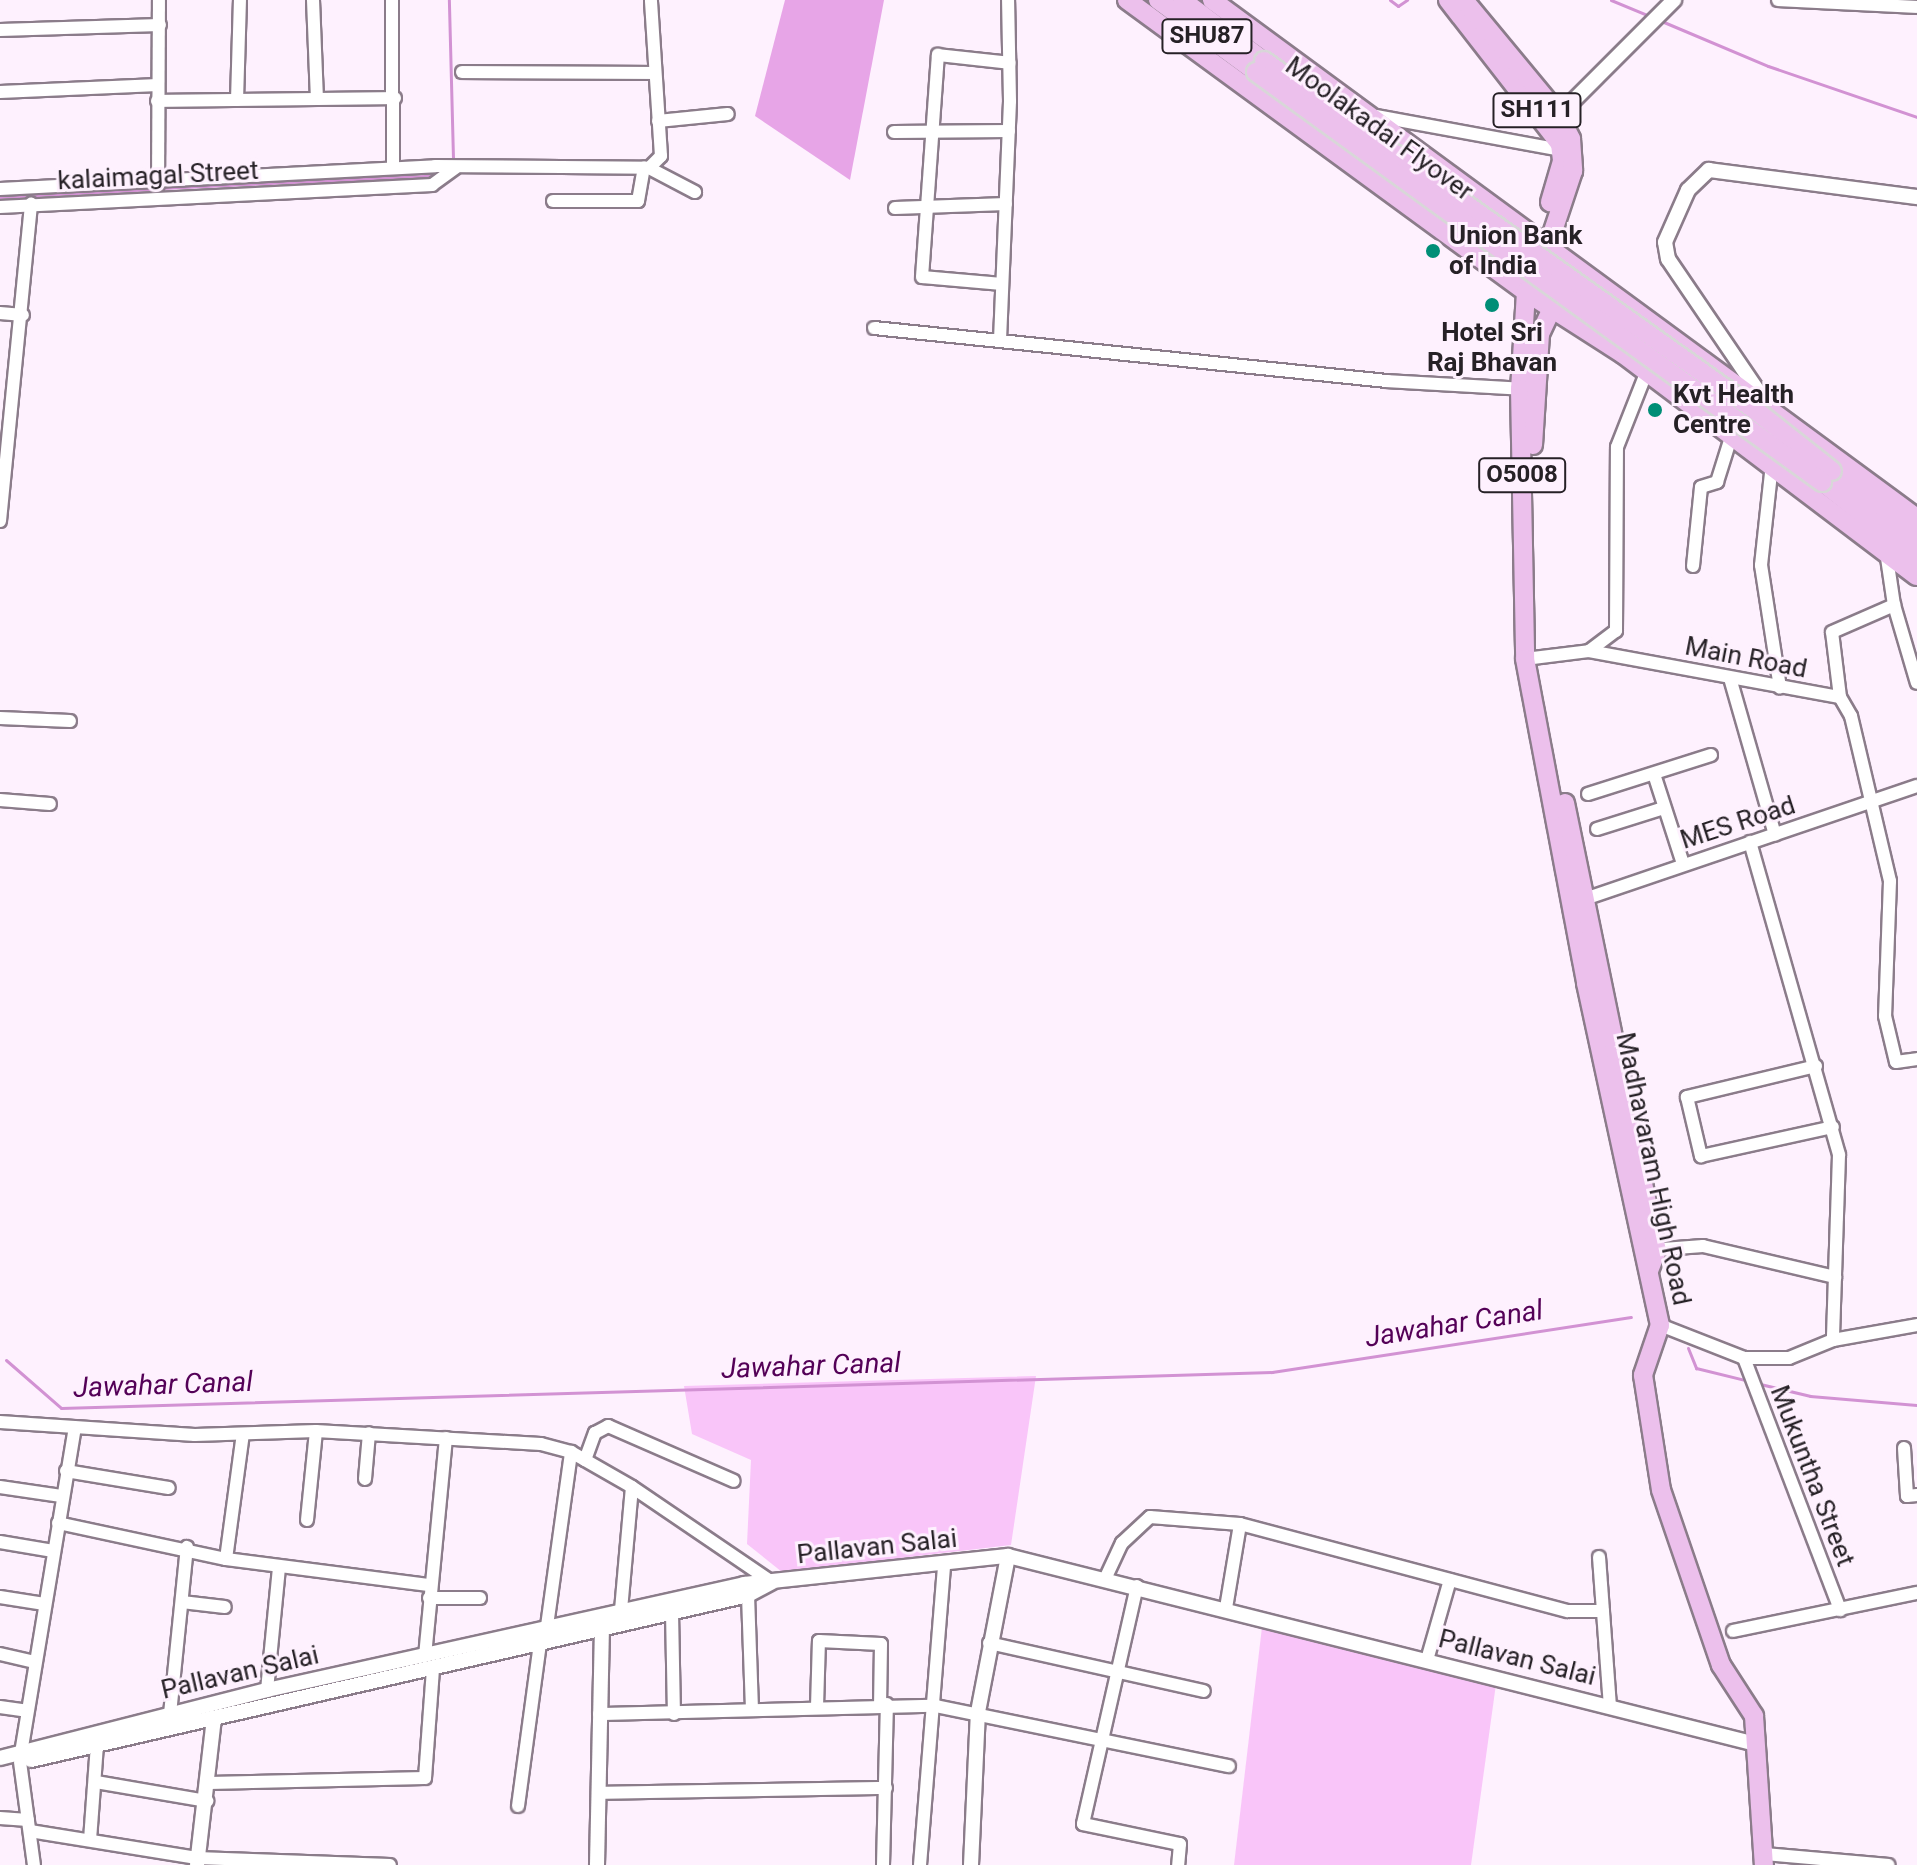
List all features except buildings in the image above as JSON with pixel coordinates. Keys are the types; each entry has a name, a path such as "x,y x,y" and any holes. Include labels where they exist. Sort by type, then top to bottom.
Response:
{"main road":[{"path":"1127,0 1526,292 1647,371 1917,576"},
{"name":"Moolakadai Flyover","path":"1158,0 1260,67 1755,410 1917,557"},
{"name":"Moolakadai Flyover","path":"1182,0 1260,67"},
{"path":"1212,0 1649,318 1917,518"},
{"name":"SH111","path":"1448,0 1548,124 1562,150 1544,243"},
{"name":"SH111","path":"1464,0 1559,115 1575,152 1544,243"},
{"path":"1461,244 1490,202"},
{"name":"O5008","path":"1526,292 1530,658"},
{"name":"O5008","path":"1528,389 1540,334 1552,308"},
{"path":"1623,354 1649,318"},
{"name":"Moolakadai Flyover","path":"1827,477 1917,538"},
{"path":"1530,658 1650,1250"},
{"name":"Madhavaram High Road","path":"1650,1250 1648,1273 1660,1325 1643,1375 1661,1490 1721,1665 1754,1716 1764,1860"}],"street":[{"path":"158,198 159,0"},
{"path":"237,100 240,0"},
{"path":"313,0 317,99"},
{"path":"392,0 395,98 393,168"},
{"path":"553,201 634,202 640,199 647,168 661,156 653,73 651,0"},
{"path":"1000,340 1009,131 1008,0"},
{"path":"1778,0 1917,6"},
{"path":"1559,115 1672,1"},
{"path":"0,30 160,25"},
{"path":"1002,284 922,277 938,55 1010,63"},
{"path":"462,72 653,73"},
{"path":"0,92 158,85"},
{"path":"157,101 395,98"},
{"path":"658,121 728,114"},
{"path":"1365,114 1562,150"},
{"path":"894,132 1009,131"},
{"name":"kalaimagal Street","path":"0,521 7,388 23,315 31,204 432,185 446,167"},
{"name":"kalaimagal Street","path":"0,189 393,168 647,168"},
{"path":"647,168 695,192"},
{"path":"1766,404 1668,259 1665,242 1677,209 1709,170 1917,197"},
{"path":"0,207 31,204"},
{"path":"895,208 1006,204"},
{"path":"0,313 23,315"},
{"path":"874,328 1372,379 1528,389"},
{"path":"1589,651 1616,631 1617,447 1647,371"},
{"path":"1693,566 1701,487 1717,482 1732,434"},
{"path":"1772,464 1761,565 1780,688"},
{"path":"1886,551 1894,605 1917,683"},
{"path":"1840,697 1832,632 1894,605"},
{"name":"Main Road","path":"1530,658 1589,651 1840,697 1851,716 1873,801 1893,903 1885,1016 1896,1062 1917,1059"},
{"path":"1730,678 1775,835"},
{"path":"0,718 70,721"},
{"path":"1588,794 1711,755"},
{"path":"1654,774 1683,864"},
{"name":"MES Road","path":"1579,901 1917,786"},
{"path":"0,800 50,804"},
{"path":"1597,829 1664,808"},
{"path":"1750,842 1839,1155 1833,1340"},
{"path":"1816,1066 1687,1097 1701,1156 1833,1127"},
{"path":"1650,1250 1703,1246 1835,1277"},
{"path":"1660,1325 1744,1358 1789,1358 1833,1340 1917,1325"},
{"name":"Mukuntha Street","path":"1744,1358 1840,1610"},
{"path":"0,1422 243,1434 316,1431 369,1433 525,1442 571,1452 632,1487 772,1582 748,1595 540,1644 429,1662 214,1719 21,1758 0,1767"},
{"path":"585,1460 595,1433 608,1426 734,1481"},
{"path":"34,1865 21,1758 61,1496 75,1427"},
{"path":"307,1520 316,1431"},
{"path":"365,1479 369,1433"},
{"path":"226,1559 243,1434"},
{"path":"209,1783 425,1778 429,1592 446,1438"},
{"path":"1904,1448 1907,1496 1917,1495"},
{"path":"547,1626 571,1452"},
{"path":"66,1471 169,1488"},
{"path":"0,1487 61,1496"},
{"path":"621,1610 632,1487"},
{"path":"1106,1577 1122,1543 1150,1517 1240,1524 1568,1611 1603,1611"},
{"path":"58,1523 187,1547 226,1559 480,1598"},
{"path":"1226,1608 1240,1524"},
{"path":"0,1542 53,1551"},
{"path":"170,1714 187,1547"},
{"path":"971,1865 978,1712 1008,1556"},
{"name":"Pallavan Salai","path":"0,1758 21,1758 170,1714 267,1690 429,1662 547,1626 621,1610 772,1582 1008,1556 1106,1577 1756,1744"},
{"path":"1599,1557 1610,1707"},
{"path":"920,1865 936,1706 944,1564"},
{"path":"267,1690 279,1568"},
{"path":"1427,1660 1450,1580"},
{"path":"1137,1586 1083,1824 1180,1844 1178,1865"},
{"path":"1733,1631 1917,1593"},
{"path":"748,1595 752,1710"},
{"path":"0,1597 44,1604"},
{"path":"182,1602 225,1607"},
{"path":"672,1612 674,1714"},
{"path":"597,1865 602,1628"},
{"path":"817,1707 819,1641 881,1644 886,1788 883,1865"},
{"path":"989,1643 1204,1691"},
{"path":"518,1806 540,1644"},
{"path":"0,1654 34,1662"},
{"path":"599,1714 674,1714 883,1704 936,1706 978,1712 1229,1766"},
{"path":"0,1707 27,1711"},
{"path":"197,1862 207,1801 214,1719"},
{"path":"90,1840 97,1745"},
{"path":"96,1782 207,1801"},
{"path":"598,1793 886,1788"},
{"path":"0,1818 197,1862 390,1865"},
{"path":"1764,1860 1889,1865"}],"shaded area":[{"path":"785,0 884,0 850,180 755,116"},
{"path":"1036,1376 1011,1545 782,1572 747,1544 751,1460 692,1434 684,1386"},
{"path":"1262,1627 1496,1684 1471,1865 1234,1865"}],"waterway":[{"path":"449,0 453,158 449,162"},
{"path":"1390,0 1398,6 1407,0"},
{"path":"1611,0 1652,17"},
{"path":"1659,20 1768,66 1917,117"},
{"path":"162,188 430,176 436,171"},
{"path":"0,197 154,189"},
{"name":"Jawahar Canal","path":"6,1360 61,1408 1272,1372 1631,1317"},
{"name":"Jawahar Canal","path":"1688,1348 1696,1368 1749,1381"},
{"name":"Jawahar Canal","path":"1756,1383 1810,1396 1917,1405"}],"place":[{"name":"Union Bank of India","path":"1433,251"},
{"name":"Hotel Sri Raj Bhavan","path":"1492,305"},
{"name":"Kvt Health Centre","path":"1655,410"}]}
